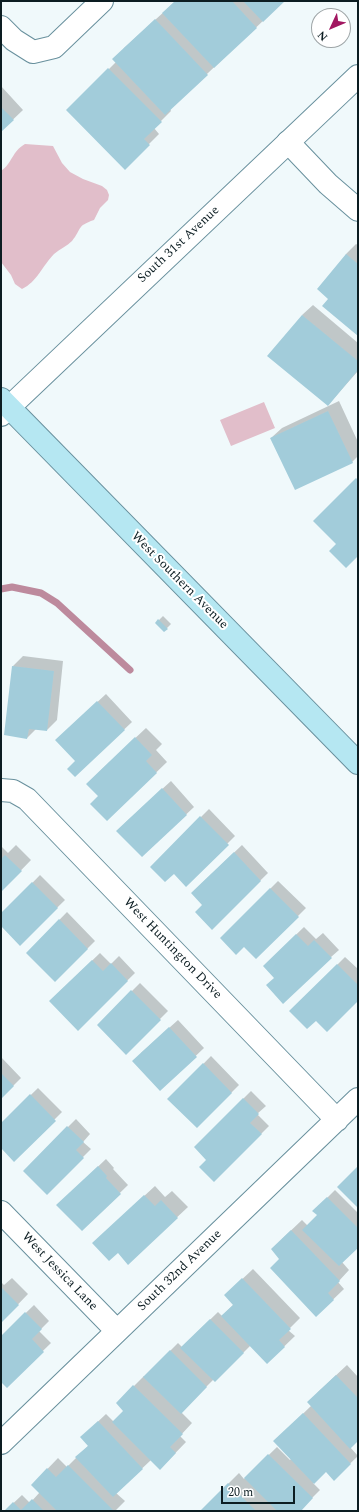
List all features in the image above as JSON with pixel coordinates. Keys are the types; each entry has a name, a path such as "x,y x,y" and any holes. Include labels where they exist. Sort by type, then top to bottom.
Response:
{"main road":[{"name":"West Southern Avenue","path":"4,407 358,763"}],"street":[{"path":"1,27 14,40 33,52 54,47 102,1"},
{"name":"South 31st Avenue","path":"4,407 358,76"},
{"path":"288,142 328,184 358,210"},
{"name":"West Huntington Drive","path":"1,790 13,791 27,799 337,1120"},
{"name":"South 32nd Avenue","path":"1,1443 358,1099"},
{"name":"West Jessica Lane","path":"1,1212 117,1331"}],"shaded area":[{"path":"25,144 53,146 62,163 70,172 83,179 102,186 107,190 109,195 108,200 100,208 94,220 84,224 72,241 54,254 36,278 22,289 15,284 11,275 1,262 1,171 8,165 17,150"},
{"path":"264,402 275,428 231,446 220,420"}],"building":[{"path":"175,1 232,1 257,28 214,68 162,13"},
{"path":"243,1 285,1 263,22"},
{"path":"155,19 208,75 165,115 112,59"},
{"path":"108,68 162,122 144,139 150,145 125,170 66,110"},
{"path":"1,107 14,120 1,132"},
{"path":"346,254 358,264 358,336 322,306 328,299 317,289"},
{"path":"302,315 358,361 358,370 328,406 267,356"},
{"path":"328,411 353,463 295,490 270,438"},
{"path":"356,478 358,480 358,556 346,568 329,551 336,544 313,521"},
{"path":"158,619 168,629 164,632 155,623"},
{"path":"12,666 54,671 47,731 29,729 27,739 4,735"},
{"path":"97,701 125,730 75,777 67,769 75,761 55,740"},
{"path":"135,737 152,755 146,761 157,773 107,821 90,804 98,796 86,784"},
{"path":"162,788 187,815 142,857 116,831"},
{"path":"200,816 229,845 186,887 174,874 165,882 150,867"},
{"path":"234,852 261,881 212,930 195,912 202,905 191,893"},
{"path":"5,855 22,871 1,892 1,859"},
{"path":"32,882 58,908 20,946 1,926 1,913"},
{"path":"270,888 299,917 256,959 244,947 236,955 220,938"},
{"path":"59,919 88,949 55,982 26,953"},
{"path":"296,934 308,946 314,940 332,958 283,1004 266,985 274,978 263,966"},
{"path":"92,960 103,971 111,963 128,981 78,1031 49,1001"},
{"path":"337,964 358,985 358,1001 327,1032 316,1021 307,1029 289,1011"},
{"path":"131,990 161,1020 126,1055 97,1025"},
{"path":"169,1027 197,1057 160,1091 132,1061"},
{"path":"203,1063 232,1093 197,1128 167,1099"},
{"path":"1,1073 14,1086 1,1099"},
{"path":"30,1094 56,1121 14,1162 1,1148 1,1123"},
{"path":"243,1098 259,1114 250,1123 262,1134 214,1182 199,1167 206,1160 194,1147"},
{"path":"67,1126 84,1142 76,1150 84,1158 47,1195 23,1171"},
{"path":"98,1166 107,1176 106,1178 121,1194 82,1231 56,1205"},
{"path":"358,1166 358,1208 337,1187"},
{"path":"144,1195 155,1206 161,1200 178,1218 128,1265 118,1253 109,1261 92,1243"},
{"path":"327,1197 358,1228 358,1248 339,1266 302,1230 317,1215 312,1211"},
{"path":"291,1230 340,1281 328,1293 334,1300 316,1317 270,1268 279,1259 271,1249"},
{"path":"242,1278 291,1329 279,1340 285,1347 267,1364 221,1316 233,1305 224,1295"},
{"path":"1,1287 19,1305 1,1323"},
{"path":"25,1312 42,1329 32,1339 44,1352 7,1388 1,1382 1,1336"},
{"path":"210,1319 244,1353 215,1382 180,1348"},
{"path":"170,1350 207,1387 181,1414 143,1377"},
{"path":"336,1375 358,1398 358,1441 350,1449 307,1402"},
{"path":"133,1385 183,1434 170,1447 176,1453 160,1470 112,1422 123,1411 116,1403"},
{"path":"303,1413 351,1464 334,1481 326,1472 314,1484 273,1441"},
{"path":"98,1421 143,1469 113,1497 75,1457 88,1446 80,1437"},
{"path":"268,1454 313,1498 301,1511 277,1511 244,1478"},
{"path":"68,1465 114,1511 57,1511 31,1485 47,1468 56,1477"},
{"path":"228,1483 256,1511 200,1511"},
{"path":"32,1499 44,1511 4,1511 13,1502 21,1510"}],"waterway":[{"path":"1,589 12,587 41,593 57,603 130,670"}]}
